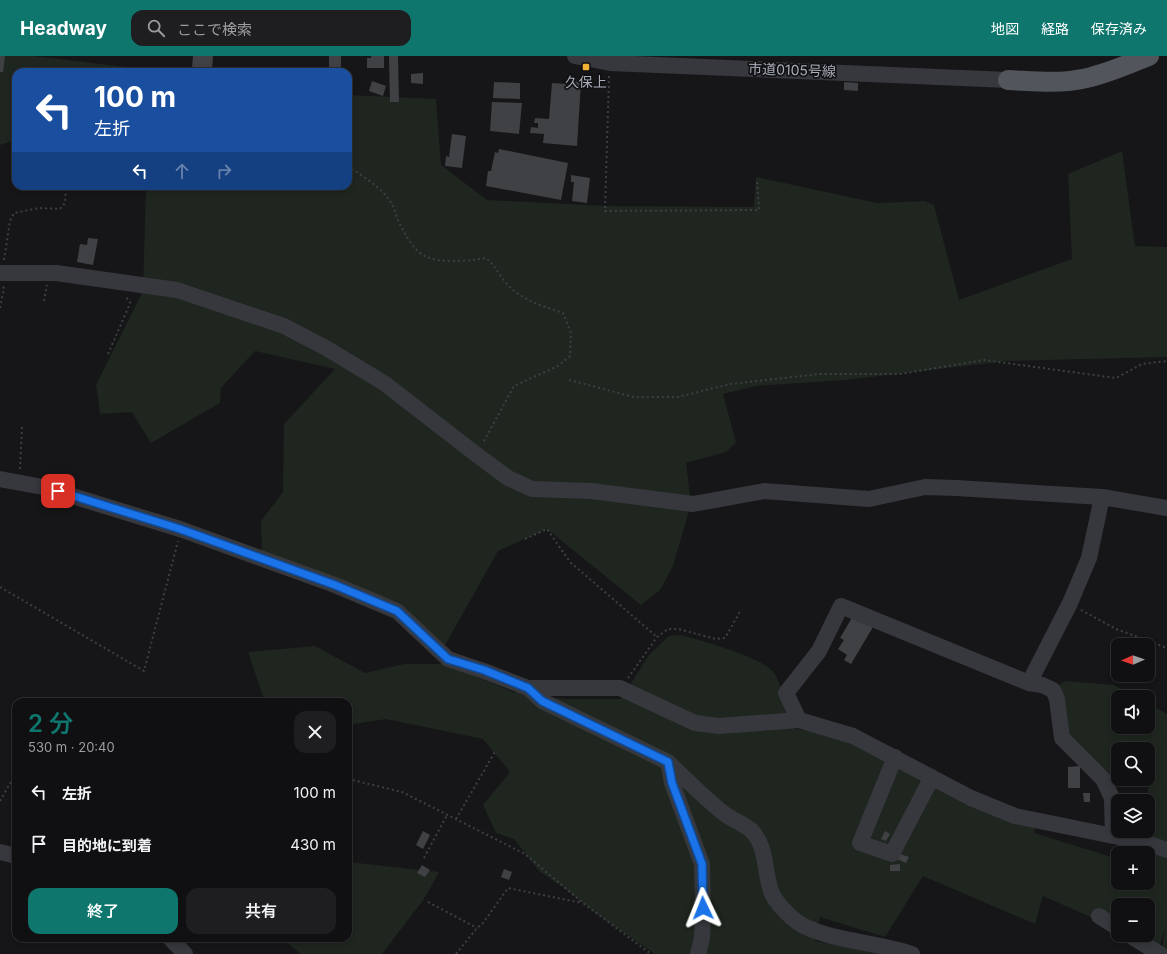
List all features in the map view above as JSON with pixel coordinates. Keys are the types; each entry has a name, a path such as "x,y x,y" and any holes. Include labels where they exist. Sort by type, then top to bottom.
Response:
{"main road":[{"path":"1008,80 1060,82 1081,80 1099,75 1149,56"}],"street":[{"name":"市道0105号線","path":"576,56 610,63 1008,80"},
{"path":"1,277 56,273 113,279 177,290 284,326 326,348 384,384 508,478 532,490 591,491 694,504 764,491 869,499 925,487 1102,497 1167,508"},
{"path":"0,479 43,487 180,529 335,585 397,611 448,659 484,670 528,688 542,701 668,762 711,803 735,822 751,830 760,843 771,892 787,914 805,927 891,947 912,954"},
{"path":"1029,683 1070,603 1089,558 1102,497"},
{"path":"799,720 786,693 819,651 841,606 1029,683 1042,685 1053,690 1057,699 1062,738 1103,779 1111,796"},
{"path":"528,688 620,688 695,723 719,726 799,720 853,736 971,798 1015,816 1111,836"},
{"path":"895,757 860,843 892,854 932,777"},
{"path":"668,762 672,783 702,864 702,938 698,954"},
{"path":"1121,838 1167,850"},
{"path":"0,852 12,855"},
{"path":"1099,916 1111,924"},
{"path":"174,942 185,954"},
{"path":"1140,942 1160,954"}],"path":[{"path":"610,63 605,211 759,210 756,180"},
{"path":"352,169 378,189 390,201 400,226 414,247 423,256 443,260 466,261 486,258 494,264 507,284 524,299 563,313 571,333 570,356 558,366 514,386 476,455"},
{"path":"0,308 4,288 1,277 10,221 14,213 39,208 60,209 65,203 66,190"},
{"path":"108,354 130,302 115,288 113,279"},
{"path":"569,380 634,397 678,397 730,384 820,374 900,374 984,360 1070,373 1116,378 1142,364 1167,360"},
{"path":"18,482 22,464 22,427"},
{"path":"525,539 547,529 570,562 657,637"},
{"path":"0,588 144,671 178,540"},
{"path":"1070,603 1116,629 1167,648"},
{"path":"620,688 657,637 668,629 678,628 716,639 725,638 741,610"},
{"path":"456,819 496,750"},
{"path":"0,801 12,780"},
{"path":"352,781 402,792 525,854 583,903 651,954"},
{"path":"424,858 447,814"},
{"path":"456,954 476,928 484,923 508,888 583,903"},
{"path":"428,902 476,928"}],"shaded area":[{"path":"0,56 33,56 135,68 12,68 12,141 0,145"},
{"path":"352,95 436,99 441,165 487,200 607,206 754,207 756,177 877,203 925,201 934,205 959,300 1072,259 1068,174 1122,151 1135,246 1167,247 1167,357 1008,361 845,380 756,386 723,394 736,442 726,452 686,463 691,504 673,566 660,590 641,605 547,529 498,551 443,649 431,634 400,603 262,553 261,521 283,492 284,424 335,369 255,351 221,388 220,403 151,443 132,412 100,414 96,385 143,291 146,190 352,190"},
{"path":"680,635 732,650 759,662 769,668 778,679 794,729 827,732 1037,824 1034,833 1111,857 1111,890 1155,890 1155,846 1127,846 1133,840 1139,838 1155,838 1155,794 1148,794 1148,786 1155,786 1155,742 1111,742 1111,775 1069,747 1048,694 1065,681 1114,685 1124,690 1111,690 1111,734 1155,734 1155,707 1167,714 1167,954 1162,949 1165,928 1159,948 1146,942 1155,942 1155,898 1111,898 1111,926 1043,896 1035,924 923,876 885,937 820,917 815,941 883,954 655,954 598,915 564,888 539,871 514,839 496,833 483,805 510,772 483,739 386,719 352,724 352,698 264,698 248,652 315,646 365,673 404,664 446,664 513,692 564,699 621,699 649,655 669,636"},
{"path":"352,862 439,872 424,899 382,954 301,954 286,942 352,942"}],"building":[{"path":"0,56 5,56 3,72 0,72"},
{"path":"193,56 213,56 212,68 192,68"},
{"path":"329,56 341,56 341,67 329,67"},
{"path":"371,56 384,56 384,68 367,68 367,58 371,58"},
{"path":"389,56 398,56 399,102 390,102"},
{"path":"423,73 423,84 411,83 411,74"},
{"path":"372,81 386,86 383,96 369,91"},
{"path":"567,81 581,82 577,146 543,143 544,134 530,133 531,127 538,128 538,123 534,123 535,118 549,119 552,83 567,84"},
{"path":"494,82 520,83 520,99 493,98"},
{"path":"844,82 858,83 858,91 844,90"},
{"path":"492,102 522,103 519,134 490,131"},
{"path":"452,134 466,136 462,168 445,166 446,156 449,157"},
{"path":"499,149 568,163 561,200 486,186 488,171 491,171 495,152 498,153"},
{"path":"571,175 590,178 587,203 572,201 574,182 571,182"},
{"path":"88,238 98,239 93,265 77,262 80,244 87,245"},
{"path":"853,616 873,627 851,664 844,660 847,655 838,649 844,640 840,638"},
{"path":"1080,766 1080,788 1068,788 1068,767"},
{"path":"1083,793 1090,793 1090,802 1084,802"},
{"path":"423,831 430,835 423,849 416,845"},
{"path":"885,831 890,834 886,841 881,839"},
{"path":"900,854 909,857 906,863 897,859"},
{"path":"900,864 900,871 890,871 890,865"},
{"path":"422,865 430,870 425,877 417,873"},
{"path":"504,869 512,872 509,880 501,877"}],"place":[{"name":"久保上","path":"586,67"}],"route":[{"path":"58,491 180,529 335,585 397,611 448,659 484,670 528,688 542,701 668,762 672,783 702,864 703,908"}]}
